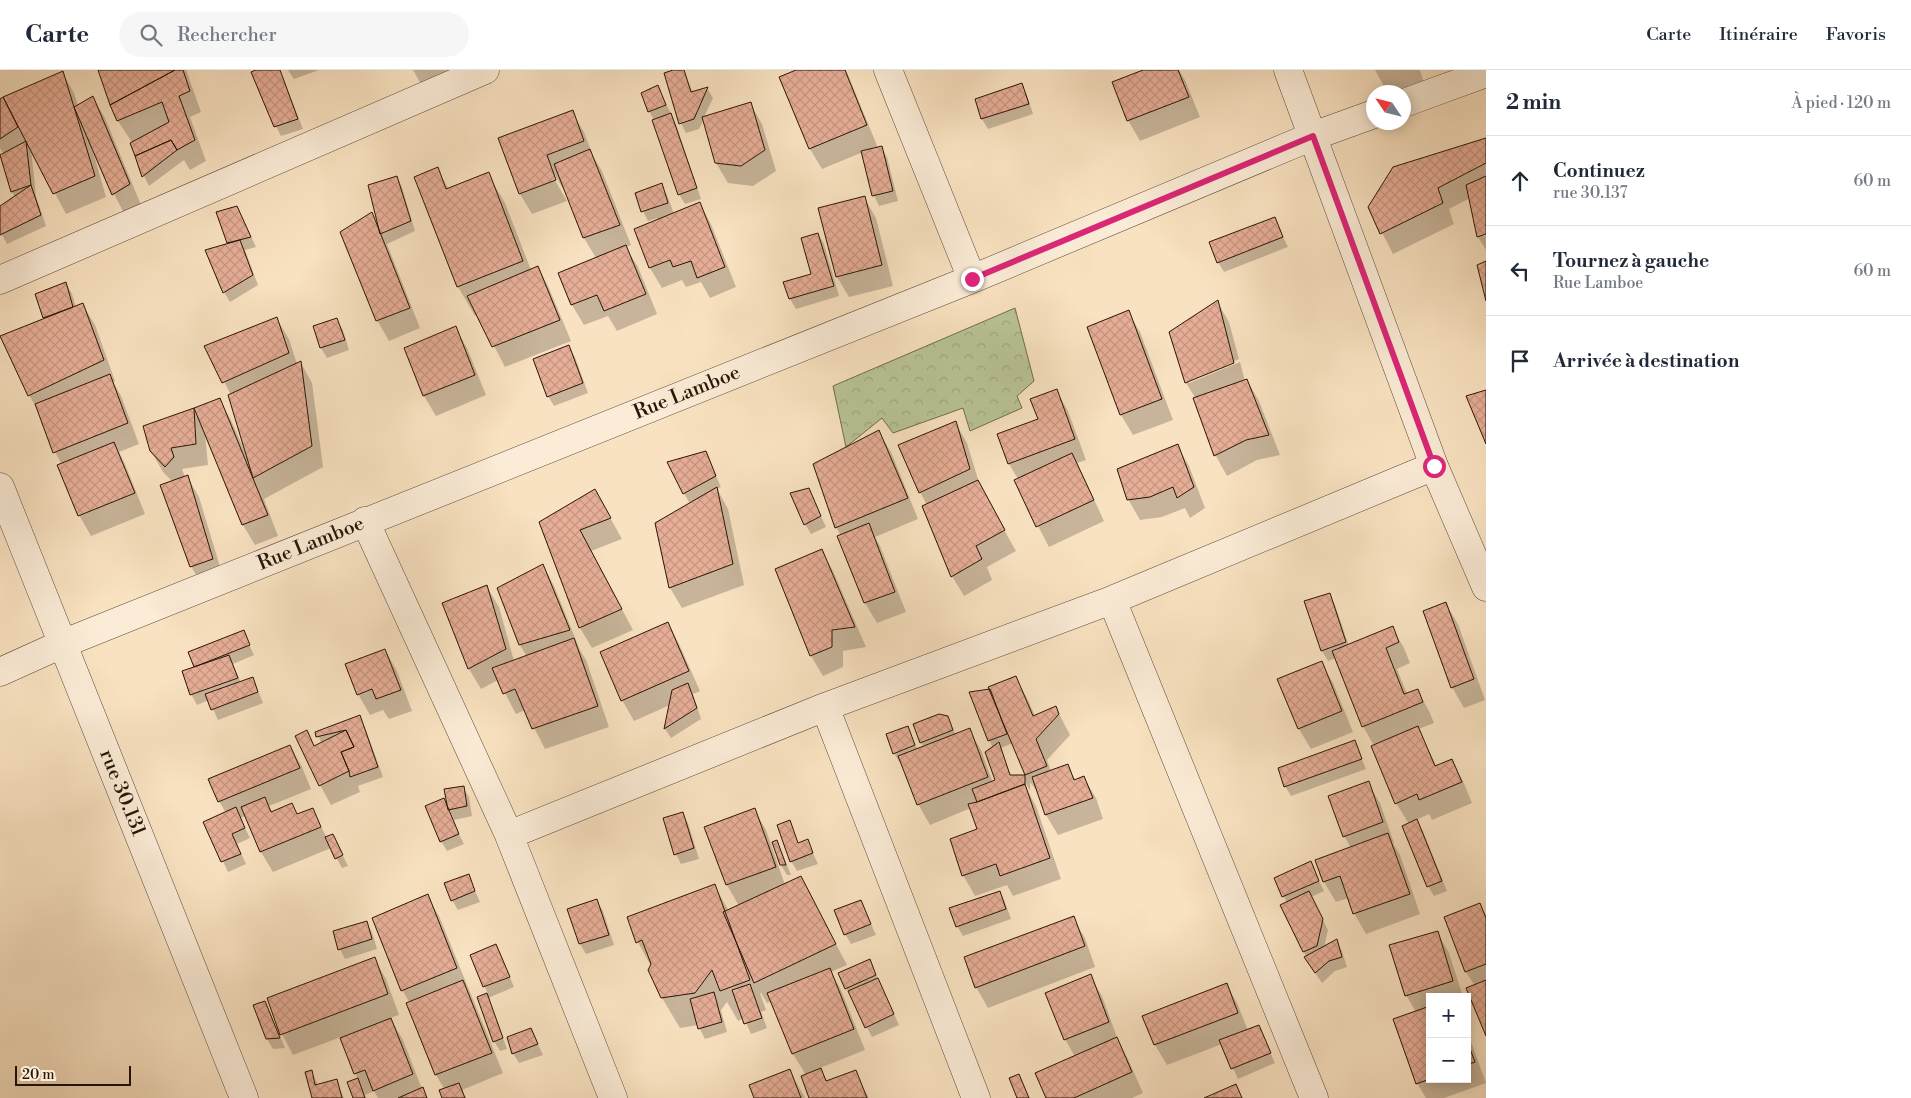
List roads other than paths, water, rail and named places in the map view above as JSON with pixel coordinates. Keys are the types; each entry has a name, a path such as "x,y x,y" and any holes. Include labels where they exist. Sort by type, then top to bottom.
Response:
{"street":[{"path":"0,280 485,70"},
{"path":"888,70 972,279"},
{"path":"1288,70 1434,466 1486,587"},
{"path":"1411,100 1486,73"},
{"name":"Rue Lamboe","path":"0,672 62,644 972,279 1313,136 1366,117"},
{"path":"509,835 825,707 1112,600 1434,466"},
{"name":"rue 30.131","path":"0,487 244,1098"},
{"path":"366,522 509,835 613,1098"},
{"path":"1112,600 1314,1098"},
{"path":"825,707 976,1098"}]}
